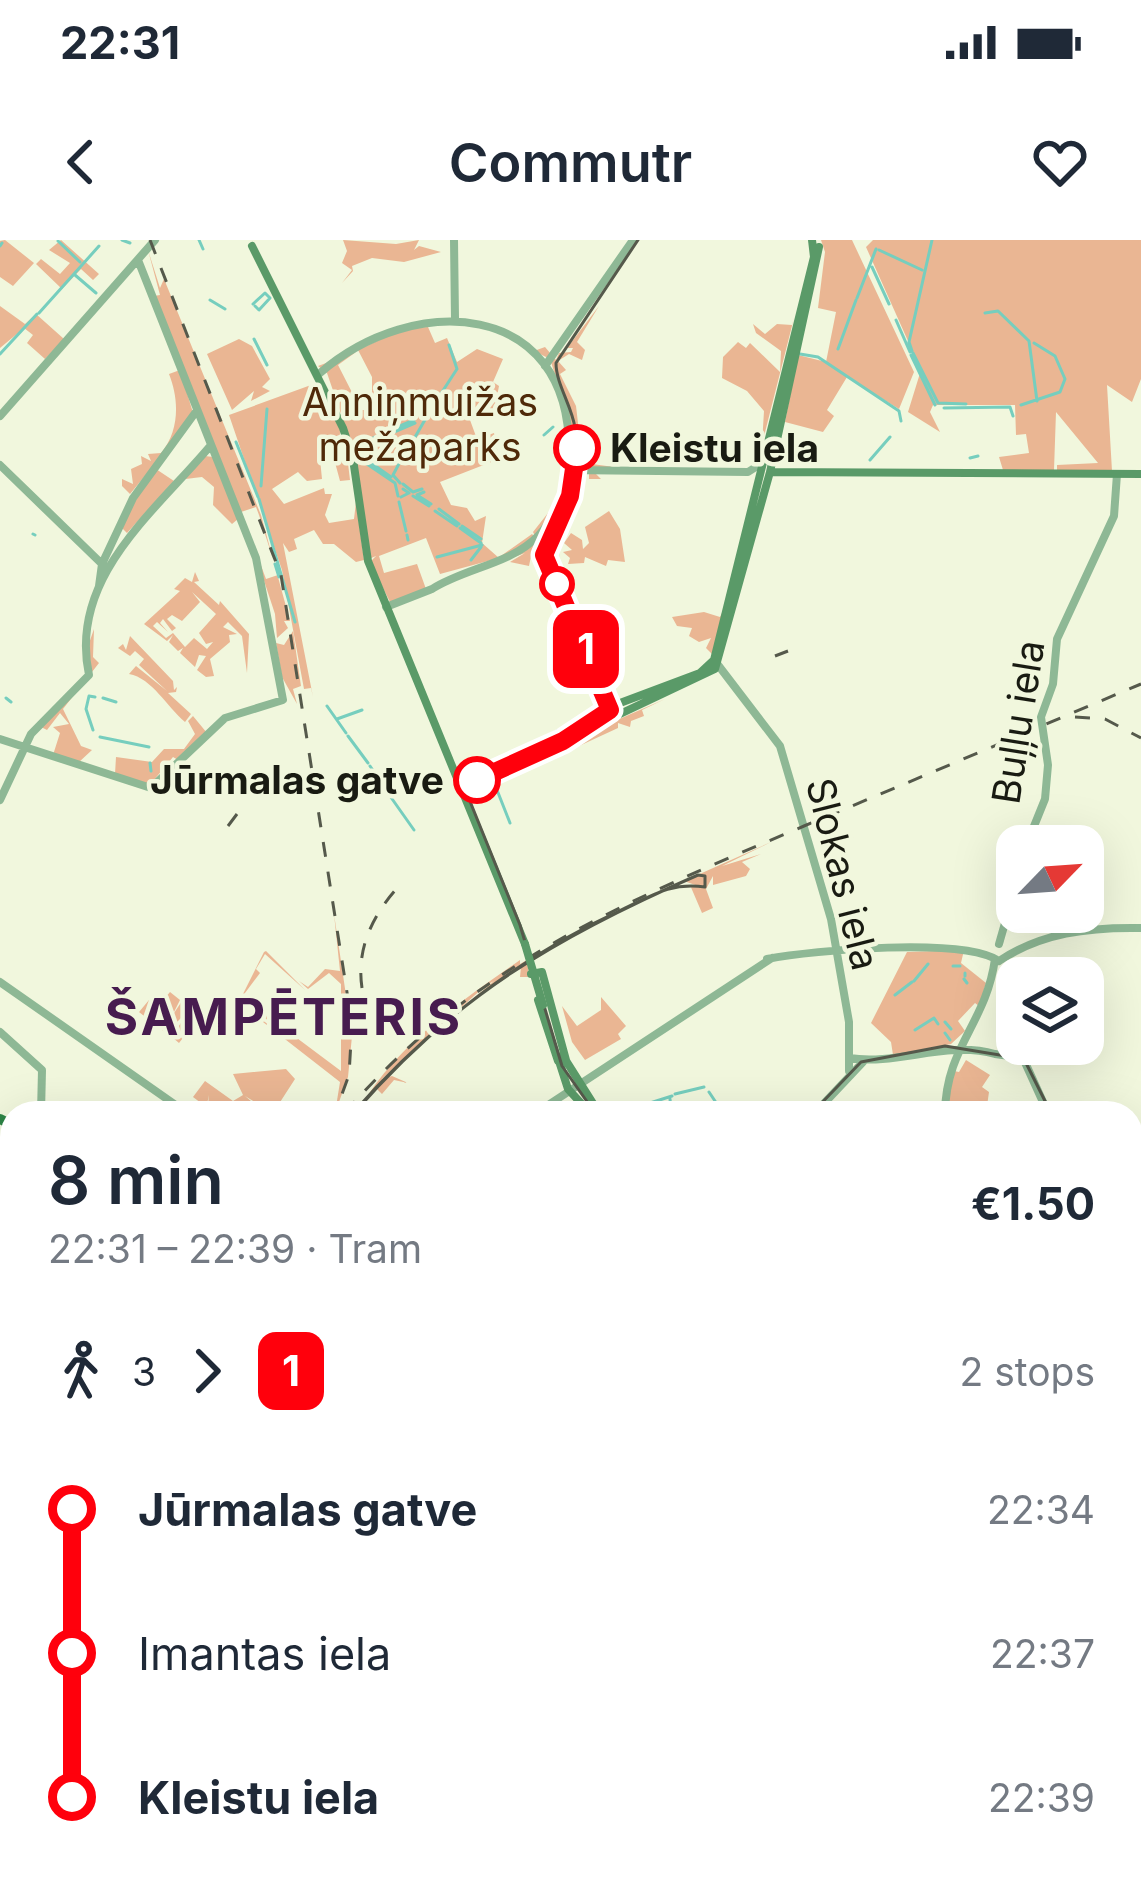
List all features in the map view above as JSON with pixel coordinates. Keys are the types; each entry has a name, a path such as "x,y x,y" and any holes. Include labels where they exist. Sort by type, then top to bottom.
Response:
{"main road":[{"path":"756,500 751,474 769,447 812,275 814,240"},
{"path":"252,246 318,369 351,450 364,550 450,760 466,784 526,943 563,1064"},
{"path":"450,760 466,784 473,785 633,704 704,678 716,662 756,500 770,472 769,447"},
{"path":"770,472 1141,474"},
{"path":"588,725 598,712 620,703 633,704"},
{"path":"466,784 533,753"},
{"path":"581,1101 570,1091 563,1064 538,969 530,976 563,1064 588,1101"}],"street":[{"path":"155,240 138,260 137,272 199,420"},
{"path":"454,240 455,317"},
{"path":"548,363 633,240"},
{"path":"0,416 137,272"},
{"path":"318,369 356,348 433,318 472,320 515,340 548,363 565,417 570,470 556,508 535,543 386,607"},
{"path":"0,739 151,788 225,718 279,704 284,696 271,614 225,475 191,394"},
{"path":"0,800 23,747 89,675 85,637 119,527 133,498 199,420"},
{"path":"106,567 212,442"},
{"path":"212,442 225,475"},
{"path":"200,457 211,455 218,462"},
{"path":"0,465 106,567"},
{"path":"570,470 751,474"},
{"name":"Buļļu iela","path":"1034,825 1045,799 1048,764 1040,724 1053,684 1058,639 1114,516 1117,474"},
{"path":"119,527 128,536"},
{"path":"535,543 601,692 604,703 598,712"},
{"name":"Slokas iela","path":"716,662 780,746 831,919 854,1063"},
{"path":"601,692 608,702 620,703"},
{"path":"555,1101 772,958 833,951 997,951 1087,930 1141,928"},
{"path":"946,1101 948,1069 956,1048 972,1030 1004,933"},
{"path":"0,982 170,1101"},
{"path":"0,1032 42,1070 41,1101"},
{"path":"824,1101 854,1063 956,1048 1023,1058 1043,1101"}],"green space":[{"path":"61,240 99,274 93,280 81,269 62,289 36,264 41,259 60,274 70,263 49,250"},
{"path":"343,240 396,244 419,240 414,250 419,246 441,252 404,262 372,258 352,266 353,271 342,283 352,270 342,263 347,251"},
{"path":"821,240 852,240 914,372 899,409 847,377 827,410 834,416 823,432 785,422 798,355 826,362 836,312 818,308 825,252"},
{"path":"873,240 1141,240 1141,379 1132,402 1107,385 1112,471 1057,470 1057,465 1098,463 1056,412 1054,470 1003,470 999,457 1029,453 1026,434 1016,435 1015,405 933,405 930,412 940,432 908,412 921,370 866,247"},
{"path":"0,241 34,263 13,286 0,277"},
{"path":"148,250 160,288 164,279 261,515 274,561 256,507 241,512 154,296 160,295"},
{"path":"0,306 25,324 36,314 64,339 45,359 27,343 33,335 24,328 0,348"},
{"path":"599,306 577,342 585,350 582,360 569,354 558,361 566,370 560,374 576,406 580,440 585,428 589,431 583,439 596,453 592,464 614,467 596,474 601,479 589,479 589,474 580,473 586,461 580,459 571,505 548,544 552,548 545,550 553,574 531,556 529,566 510,562 525,553 481,570 532,534 536,538 533,532 548,513 546,536 562,516 579,449 550,359 534,351 545,347 556,360 559,353 571,352 573,348 567,348"},
{"path":"794,318 762,444 764,411 747,391 722,378 723,357 738,342 746,348 750,343 780,372 781,351 756,333 753,324 765,334 777,324 792,325"},
{"name":"Anniņmuižas mežaparks","path":"428,327 435,343 447,338 457,362 477,349 503,359 493,382 499,386 493,417 470,420 477,439 494,433 499,459 440,482 451,505 467,508 475,521 486,516 482,543 499,558 440,574 426,538 379,556 384,573 417,564 426,589 391,604 370,562 376,556 369,559 353,449 327,373 318,366 356,352 338,365 361,410 372,410 372,377 358,350 405,328"},
{"path":"239,339 252,346 270,379 262,387 270,391 251,401 254,391 232,410 207,354"},
{"path":"180,370 194,416 130,494 122,479 133,484 131,469 142,464 141,456 151,461 148,454 161,453 172,434 176,404 169,374"},
{"path":"322,381 341,428 338,444 347,455 350,480 340,481 333,455 320,459 322,479 307,481 298,472 272,489 284,504 324,488 325,494 332,494 325,515 329,523 354,519 356,502 364,560 356,562 334,544 323,544 314,530 294,539 297,549 289,552 283,543 313,697 311,688 304,689 282,570 229,415"},
{"path":"205,456 213,457 238,519 232,524 213,505 214,487 202,477 185,479"},
{"path":"156,469 174,481 127,533 122,528 136,496"},
{"path":"609,511 620,529 625,562 608,560 606,566 585,557 584,563 568,564 570,558 563,552 572,550 564,543 571,533 582,540 583,549 589,543 585,527"},
{"path":"243,517 266,579 277,575 290,621 284,621 288,628 277,638 275,614"},
{"path":"195,572 199,581 194,582 219,605 220,601 249,634 247,673 242,636 228,622 223,627 237,634 229,635 230,642 210,659 214,676 206,677 197,670 206,656 199,655 195,667 180,653 183,648 178,651 169,642 173,635 167,641 144,624 180,591 174,589 185,578 192,582","holes":["192,592 216,614 199,633 206,644 213,642 207,649 194,638 185,647 173,633 166,638 153,626 157,622 168,632 160,623 163,619 172,631 176,628 167,619 172,615 182,621 200,602"]},
{"path":"725,607 713,655 706,648 711,638 699,642 689,636 692,628 677,626 672,617 704,612 720,617"},
{"path":"94,629 93,657 99,663 90,675 86,652"},
{"path":"293,631 301,686 293,689 297,704 282,677 276,643 284,645"},
{"path":"130,636 173,681 174,690 177,687 176,692 168,693 191,714 185,722 152,687 129,674 136,666 167,691 139,665 144,659 135,651 130,656 118,648 123,644 126,650"},
{"path":"88,677 63,709 81,746 92,750 78,763 53,755 60,733 53,727 69,724 60,713 47,730 41,727"},
{"path":"665,699 642,710 644,716 631,721 630,727 618,723 618,728 538,765 535,758 544,752"},
{"path":"193,716 207,733 178,760 173,757 149,786 115,774 116,757 152,762 164,749 184,749 195,734 188,721"},
{"path":"771,842 722,866 761,854 742,862 750,869 746,876 713,885 713,876 706,889 713,908 702,913 690,885 701,887 684,881"},
{"path":"334,914 352,1036 348,1077 337,1101 340,1082 254,1015 288,1037 241,998 264,952 266,951 305,990 265,954 256,969 260,973 242,997 341,1071 341,984 329,973 308,989 299,981 308,987 325,969 340,971"},
{"path":"964,950 961,963 986,983 979,1006 975,1003 958,1021 965,1031 951,1044 893,1055 891,1042 871,1023 907,952"},
{"path":"520,960 520,964 527,960 529,977 520,977 521,967 462,1008 494,981 485,986 382,1079 392,1076 408,1083 394,1080 382,1094 377,1089 368,1095 383,1075 418,1038 457,1005"},
{"path":"170,992 180,1000 172,1016 182,1001 213,1027 205,1038 210,1027 200,1034 202,1025 193,1030 196,1021 179,1043 172,1037 189,1010 166,1033 158,1027 163,1020 156,1015 153,1023 139,1012 149,1000 158,1006"},
{"path":"601,997 626,1026 618,1034 621,1039 585,1060 572,1042 562,1006 577,1026 601,1010"},
{"path":"966,1060 990,1075 982,1087 989,1092 988,1101 947,1101 949,1070 959,1072"},
{"path":"286,1069 295,1079 281,1101 253,1101 245,1096 251,1101 233,1101 243,1095 233,1074"},
{"path":"205,1081 233,1101 208,1101 209,1095 208,1101 198,1101 193,1097"}],"waterway":[{"path":"122,240 130,243"},
{"path":"199,240 203,249"},
{"path":"912,351 909,342 932,240"},
{"path":"58,241 80,262"},
{"path":"39,313 99,246"},
{"path":"857,298 876,249"},
{"path":"879,250 922,270"},
{"path":"872,267 889,304"},
{"path":"75,275 96,293"},
{"path":"253,304 265,293 270,298 259,310 255,306"},
{"path":"210,300 225,309"},
{"path":"838,349 856,300"},
{"path":"985,313 998,311 1029,341 1037,401"},
{"path":"0,354 37,314"},
{"path":"896,320 910,352"},
{"path":"254,339 267,365"},
{"path":"1021,405 1060,392 1065,379 1055,356 1034,343"},
{"path":"427,415 457,369 449,345"},
{"path":"913,353 938,403 966,404"},
{"path":"800,354 818,357 899,411 901,421"},
{"path":"911,355 935,405"},
{"path":"944,408 1010,407 1013,416"},
{"path":"261,486 267,409"},
{"path":"403,458 426,418"},
{"path":"393,429 414,420"},
{"path":"394,432 415,423"},
{"path":"544,435 553,427"},
{"path":"360,444 388,431"},
{"path":"362,447 390,434"},
{"path":"870,460 890,437"},
{"path":"236,442 258,497"},
{"path":"970,458 978,456"},
{"path":"364,458 391,477"},
{"path":"400,483 393,475 401,460"},
{"path":"364,462 395,483 398,496"},
{"path":"403,484 413,492 422,489"},
{"path":"401,497 409,493 403,489"},
{"path":"424,492 417,495 431,504"},
{"path":"413,496 429,506"},
{"path":"259,499 295,622"},
{"path":"399,502 406,531"},
{"path":"439,509 459,524"},
{"path":"435,511 457,526"},
{"path":"462,526 481,539"},
{"path":"460,528 481,543"},
{"path":"407,535 408,540"},
{"path":"437,557 482,545"},
{"path":"471,560 481,547"},
{"path":"275,564 279,577"},
{"path":"93,730 86,709 89,696 95,697"},
{"path":"6,698 11,702"},
{"path":"103,698 116,702"},
{"path":"327,706 346,733"},
{"path":"337,719 362,710"},
{"path":"348,736 368,763"},
{"path":"100,737 149,747"},
{"path":"150,763 151,771"},
{"path":"370,766 388,793"},
{"path":"497,790 510,823"},
{"path":"390,796 414,830"},
{"path":"914,981 928,964"},
{"path":"953,966 960,966"},
{"path":"964,979 967,983"},
{"path":"895,995 912,982"},
{"path":"915,1030 934,1018 938,1024"},
{"path":"945,1022 951,1029"},
{"path":"945,1033 950,1040"},
{"path":"675,1094 704,1087"},
{"path":"709,1092 715,1101"},
{"path":"656,1101 672,1096"}],"tram line":[{"path":"587,1101 562,1066 520,925 465,789 470,780 559,740 609,707 544,550 575,464 573,420 556,363 638,240"},
{"name":"1","path":"477,780 563,741 610,710 544,555 570,496 577,448"},
{"path":"698,875 705,876 705,887 659,893 698,875"},
{"path":"599,921 659,893"},
{"path":"599,921 659,893"},
{"path":"481,994 599,921"},
{"path":"481,994 599,921"},
{"path":"450,1018 481,994"},
{"path":"450,1018 481,994"},
{"path":"439,1027 450,1018"},
{"path":"439,1027 450,1018"},
{"path":"414,1050 439,1027"},
{"path":"414,1050 439,1027"},
{"path":"824,1101 861,1062 945,1046 1024,1059 1045,1101"},
{"path":"364,1101 411,1053"},
{"path":"365,1101 411,1053"}],"railway":[{"path":"150,240 281,575 352,1024 349,1075 339,1101"},
{"path":"775,656 788,651"},
{"path":"356,1101 446,1015 556,941 676,881 1141,684"},
{"path":"1075,717 1105,719 1141,738"},
{"path":"228,826 237,814"},
{"path":"362,988 369,932 400,885"}],"place":[{"name":"Kleistu iela","path":"577,448"},
{"name":"Jūrmalas gatve","path":"477,780"}],"district":[{"name":"ŠAMPĒTERIS","path":"284,1017"}]}
